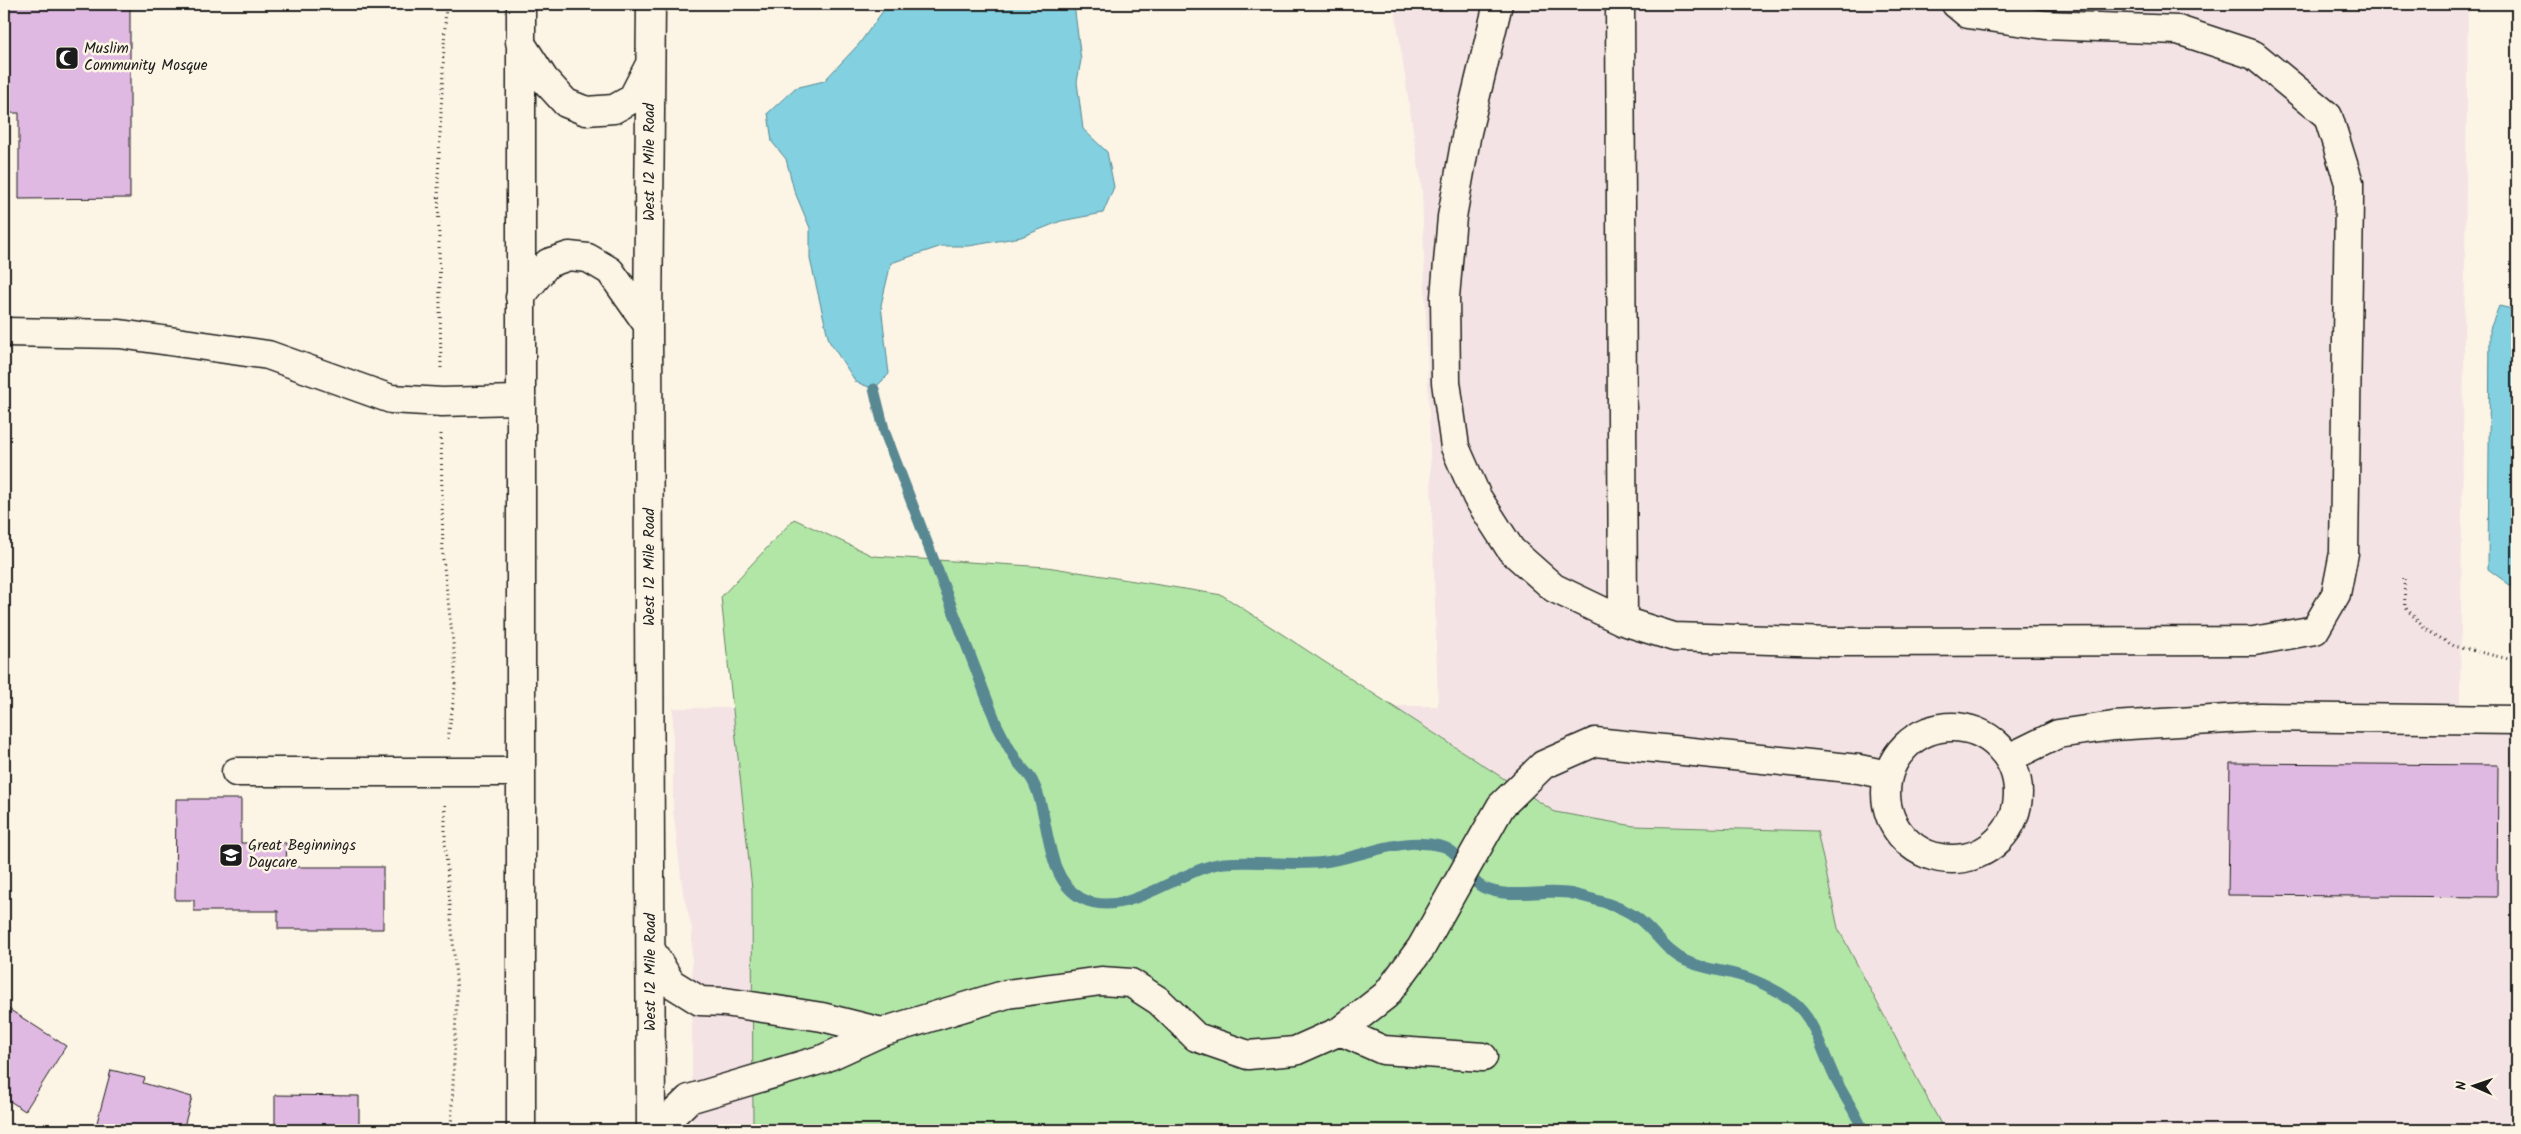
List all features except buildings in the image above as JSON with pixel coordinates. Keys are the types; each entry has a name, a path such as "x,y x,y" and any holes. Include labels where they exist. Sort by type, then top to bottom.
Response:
{"main road":[{"path":"520,4 521,1130"},
{"name":"West 12 Mile Road","path":"651,4 648,325 651,1130"},
{"path":"1498,4 1467,132 1452,217 1446,297 1446,382 1455,446 1477,498 1511,550 1554,588 1624,621 1674,637 1831,642 2254,641 2316,630 2336,594 2344,553 2349,183 2328,116 2254,54 2178,30 2046,26 1968,14 1956,4"},
{"path":"1620,4 1624,621"},
{"path":"520,42 544,79 566,103 586,111 614,109 632,99 650,62"},
{"path":"520,296 548,263 569,256 588,258 610,271 648,325"},
{"path":"4,332 120,334 268,354 391,399 442,402 520,400"},
{"path":"2009,758 2058,734 2113,726 2260,717 2517,720"},
{"path":"1950,726 1973,729 1993,740 2009,758 2017,777 2018,798 2013,819 2002,837 1986,850 1966,858 1946,860 1932,856 1907,843 1894,827 1886,805 1888,775 1893,760 1908,742 1928,730 1950,726"},
{"path":"657,1130 689,1099 823,1059 882,1032 1007,994 1100,981 1131,983 1159,1001 1196,1037 1248,1055 1295,1051 1340,1031 1386,995 1421,948 1501,806 1543,765 1595,742 1858,769 1888,775"},
{"path":"236,772 520,772"},
{"path":"651,950 671,982 700,1001 725,1002 822,1017 882,1032"},
{"path":"1340,1031 1383,1050 1484,1057"}],"path":[{"path":"446,4 438,178 443,559 455,658 455,688 446,749 445,842 457,991 451,1130"},
{"path":"2404,578 2405,607 2425,629 2454,646 2517,661"}],"shaded area":[{"path":"1394,4 2468,4 2460,704 2517,704 2517,1130 692,1130 692,929 683,893 673,810 673,708 1438,706 1422,190"}],"green space":[{"path":"794,519 873,556 1047,567 1222,595 1555,812 1634,826 1817,831 1838,928 1944,1130 753,1130 752,889 721,597"}],"water":[{"path":"888,4 1074,4 1081,60 1077,82 1083,129 1107,152 1114,187 1103,213 1061,221 1021,237 969,246 942,246 891,263 881,305 889,374 874,389 856,382 829,341 810,259 810,228 794,190 786,159 772,142 768,113 795,88 824,81 859,44"},
{"path":"2499,306 2517,310 2517,586 2511,586 2488,569 2490,329"}],"waterway":[{"path":"874,389 885,433 997,725 1019,764 1029,775 1039,796 1054,861 1060,876 1069,888 1081,898 1098,904 1134,899 1189,874 1224,863 1314,863 1346,858 1392,846 1424,843 1441,846 1454,853 1472,878 1484,888 1517,894 1551,892 1573,894 1614,906 1643,922 1678,957 1703,967 1756,981 1789,999 1808,1018 1834,1076 1863,1130"}],"place":[{"name":"Muslim Community Mosque","path":"67,58"},
{"name":"Great Beginnings Daycare","path":"231,855"}]}
